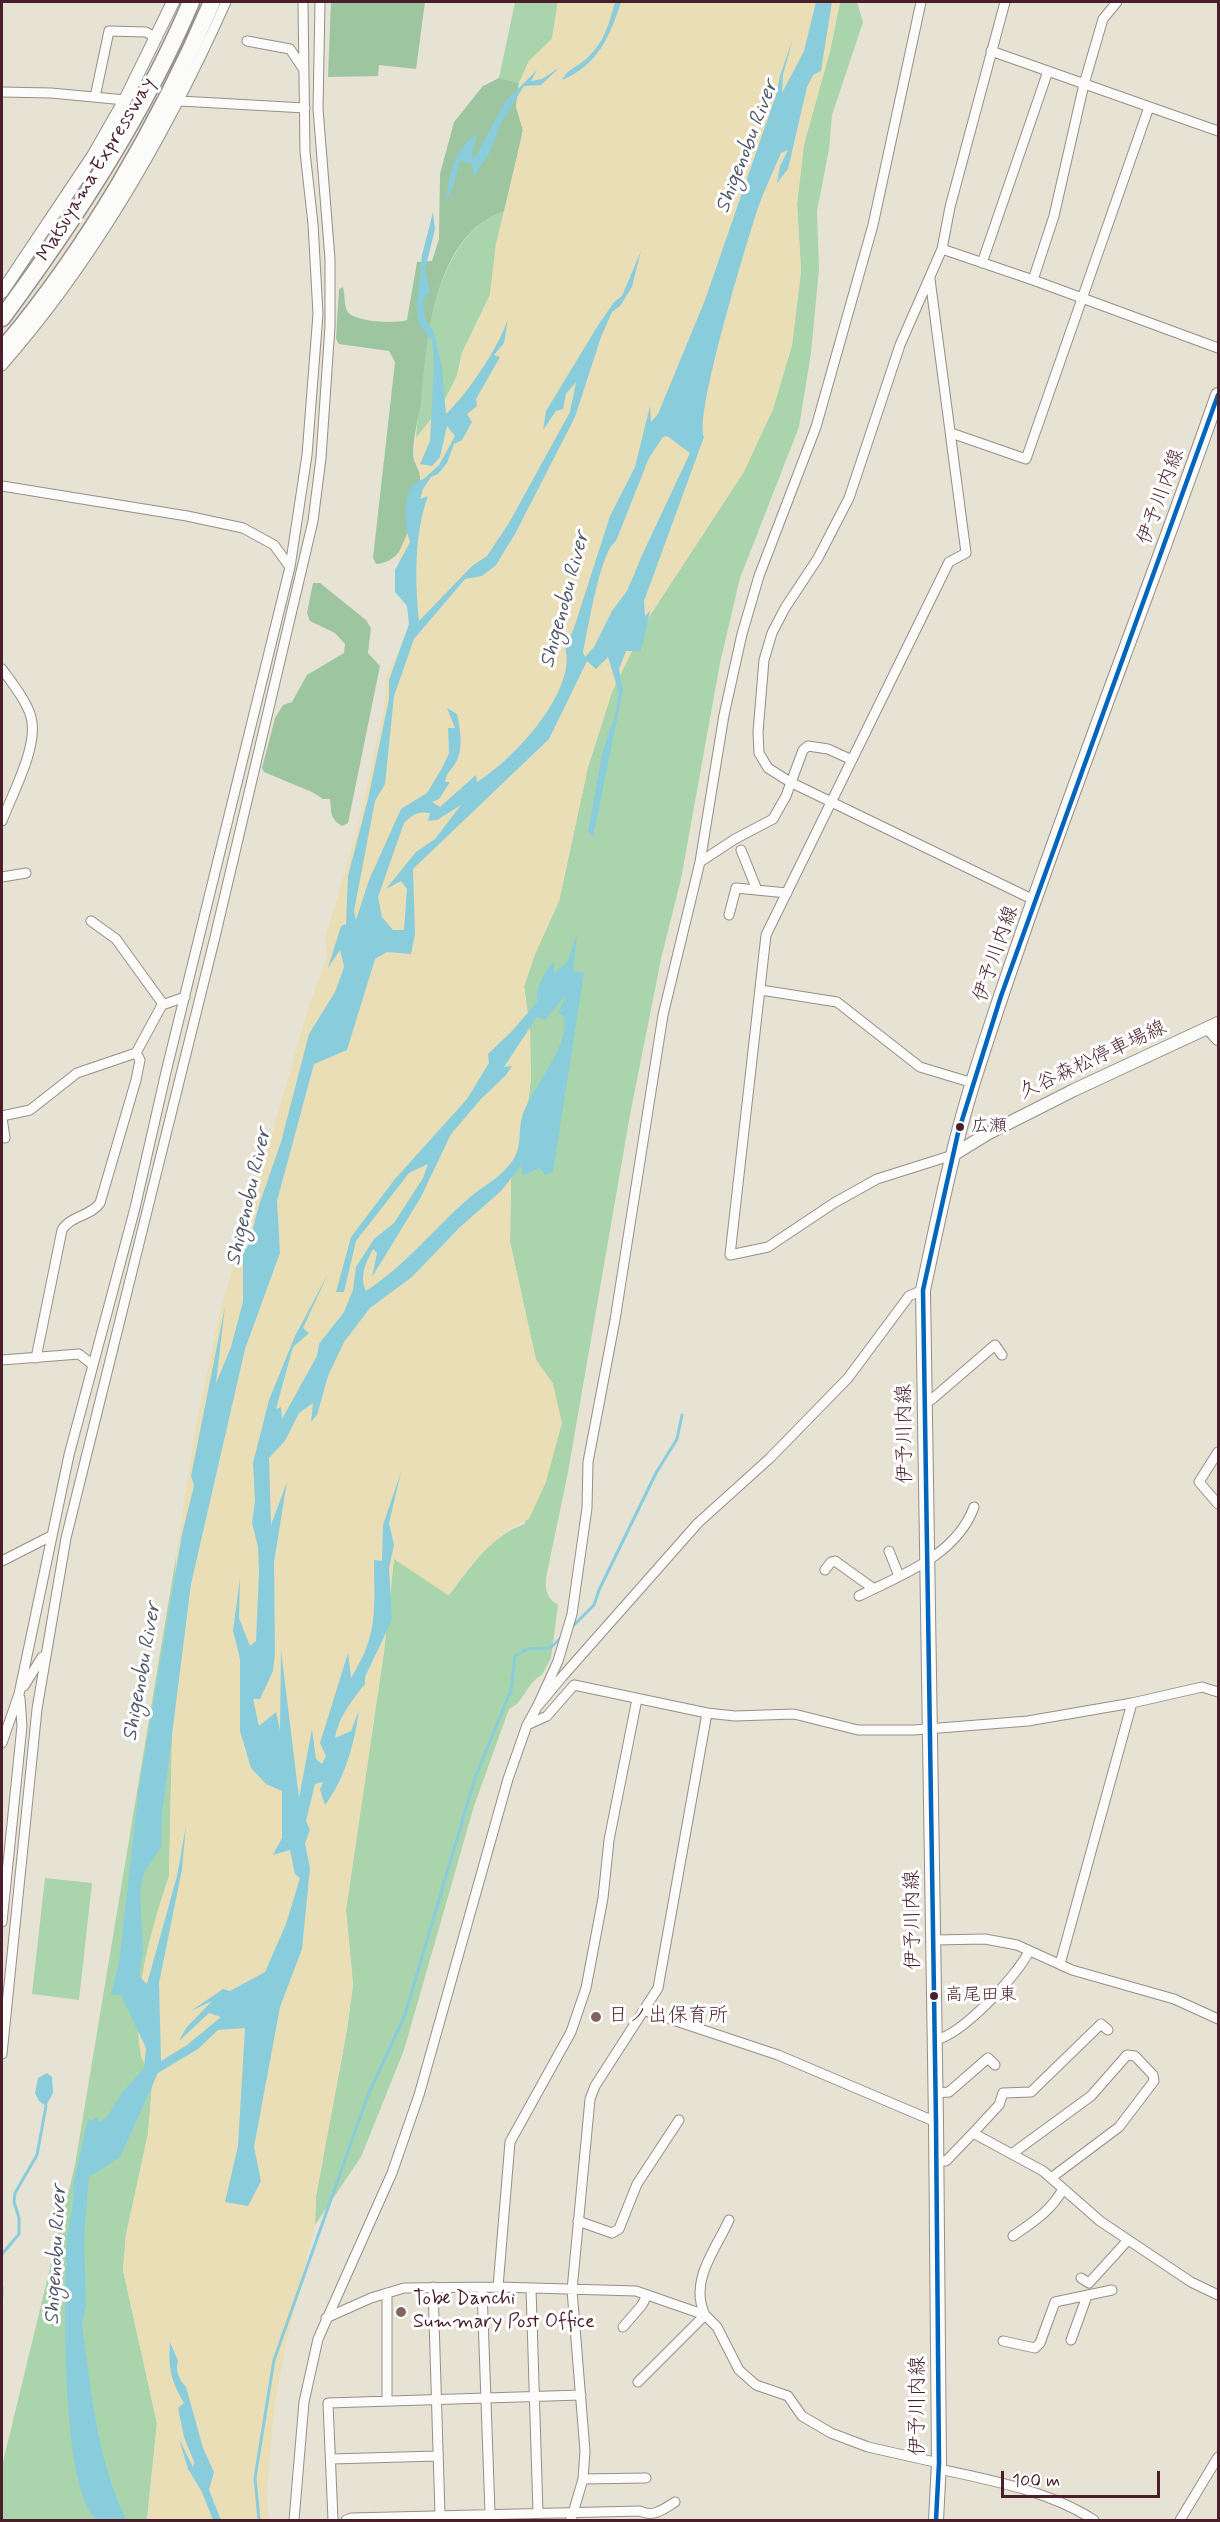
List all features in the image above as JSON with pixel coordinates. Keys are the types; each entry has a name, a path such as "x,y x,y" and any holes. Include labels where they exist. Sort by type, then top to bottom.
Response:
{"highway":[{"name":"Matsuyama Expressway","path":"2,318 40,266 112,155 151,86 191,2"},
{"name":"Matsuyama Expressway","path":"2,350 57,278 129,165 163,105 212,2"}],"main road":[{"name":"伊予川内線","path":"936,2520 939,2466 936,2093 923,1290 953,1155 973,1083 1218,395"}],"street":[{"path":"2,292 87,165 125,100 173,2"},
{"path":"2,366 52,304 107,226 180,101 226,2"},
{"path":"2,1743 19,1694 51,1536 135,1208 290,567 308,455 318,314 313,224 305,152 306,86 302,68 303,2"},
{"path":"2,2054 45,1652 75,1495 215,937 313,521 321,458 330,326 330,259 318,109 320,2"},
{"path":"294,2520 304,2402 310,2365 326,2318 392,2173 419,2095 508,1779 528,1725 558,1660 572,1614 587,1508 588,1462 615,1320 663,1016 700,862 724,716 742,634 759,576 816,427 873,225 921,2"},
{"path":"1005,2 942,249 900,345 849,498 818,558 785,608 772,633 764,660 758,732 759,753 768,768 790,782 1036,901"},
{"path":"1033,280 1054,216 1084,84 1103,20 1117,2"},
{"path":"95,97 109,31 146,32 156,38"},
{"path":"247,41 290,49 302,68"},
{"path":"991,51 1218,131"},
{"path":"982,263 1048,71"},
{"path":"2,92 125,100"},
{"path":"180,101 305,108"},
{"path":"951,433 1026,459 1149,107"},
{"path":"942,249 1218,348"},
{"path":"930,279 966,553 949,562 850,759 766,935 730,1255 768,1247 834,1203 878,1179 953,1155"},
{"path":"2,486 243,528 274,545 290,567"},
{"path":"2,669 26,707 32,728 29,750 2,821"},
{"path":"700,862 735,839 773,819 803,750 808,746 828,749 850,759"},
{"path":"741,850 757,890"},
{"path":"2,877 26,873"},
{"path":"729,915 735,888 787,893"},
{"path":"91,921 116,939 163,1004"},
{"path":"761,990 837,1002 913,1063 973,1083"},
{"path":"5,1138 2,1117 30,1110 77,1073 136,1053 145,1041 156,1011 163,1004 186,997"},
{"path":"1214,1026 1218,1039"},
{"name":"久谷森松停車場線","path":"953,1155 987,1134 1092,1081 1214,1026"},
{"path":"36,1358 62,1230 67,1223 95,1209 100,1203 136,1080 140,1060 136,1053"},
{"path":"537,1707 698,1523 770,1458 848,1378 909,1296 923,1290"},
{"path":"925,1400 931,1400 995,1345 1002,1355"},
{"path":"2,1360 79,1354 93,1365"},
{"path":"1218,1452 1199,1482 1218,1504"},
{"path":"859,1596 929,1562 967,1521 974,1507"},
{"path":"2,1561 51,1536"},
{"path":"890,1551 899,1576"},
{"path":"825,1570 831,1562 835,1561 874,1589"},
{"path":"2,1922 4,1878 22,1726 19,1694 45,1652"},
{"path":"528,1725 547,1716 574,1685 707,1713 735,1716 794,1714 858,1730 930,1729 1028,1721 1132,1703 1202,1687 1218,1692"},
{"path":"498,2287 510,2142 572,2032 586,1988 603,1898 609,1839 637,1699"},
{"path":"1060,1964 1132,1703"},
{"path":"572,2516 583,2479 585,2451 572,2290 590,2099 595,2086 646,2011 658,1988 707,1713"},
{"path":"934,1940 985,1939 1017,1945 1060,1964 1174,1999 1218,2019"},
{"path":"935,2040 945,2038 965,2025 1023,1964 1029,1950"},
{"path":"646,2011 778,2055 936,2122"},
{"path":"936,2161 946,2161 999,2105 1003,2093 1030,2092 1101,2024 1108,2030"},
{"path":"1013,2153 1091,2096 1124,2058 1135,2056 1154,2075 1154,2081 1119,2127 1051,2178"},
{"path":"936,2093 949,2092 988,2058 995,2065"},
{"path":"578,2221 612,2233 619,2229 637,2184 679,2120"},
{"path":"973,2133 1013,2153 1051,2178 1100,2222 1191,2282 1218,2295"},
{"path":"1013,2236 1045,2214 1056,2203 1063,2189"},
{"path":"729,2220 699,2282 699,2302 705,2315 717,2327 739,2370 756,2385 788,2396 802,2416 831,2433 868,2447 1045,2497 1094,2520"},
{"path":"1071,2340 1090,2295 1085,2280 1128,2240"},
{"path":"326,2318 404,2288 433,2287 636,2291 705,2315"},
{"path":"433,2287 440,2515"},
{"path":"531,2288 538,2513"},
{"path":"482,2289 490,2513"},
{"path":"1003,2341 1035,2348 1040,2343 1054,2302 1112,2290"},
{"path":"387,2293 387,2400"},
{"path":"623,2327 642,2306 647,2295"},
{"path":"638,2382 705,2315"},
{"path":"333,2520 328,2403 580,2395"},
{"path":"331,2459 438,2456"},
{"path":"1180,2520 1218,2457"},
{"path":"583,2479 646,2478"},
{"path":"346,2520 351,2518 429,2518 440,2515 490,2513 518,2517 538,2513 572,2516 656,2513 675,2502"}],"green space":[{"path":"331,2 425,2 416,69 379,65 378,76 328,77"},
{"path":"515,2 558,2 552,39 529,61 519,83 499,78"},
{"path":"840,2 857,2 863,22 832,115 829,149 817,211 819,269 811,353 799,427 740,578 720,663 681,879 661,959 630,1115 568,1472 546,1578 548,1594 551,1600 558,1605 551,1658 542,1675 532,1683 519,1702 509,1709 474,1806 404,2050 361,2157 315,2225 316,2196 347,2030 353,1984 346,1910 384,1651 394,1558 449,1595 473,1563 491,1544 501,1536 525,1524 553,1384 536,1360 510,1242 511,1180 523,1140 531,1079 530,1030 524,986 535,954 559,901 588,767 612,692 647,620 743,472 773,409 792,345 801,271 797,204 804,144 830,51"},
{"path":"499,78 519,83 516,106 523,130 505,211 481,223 463,242 449,265 439,291 431,319 414,446 414,460 420,477 416,505 407,537 399,552 389,561 376,564 373,558 395,362 389,351 339,344 336,339 339,289 343,287 347,311 357,318 393,322 407,320 417,262 432,261 439,239 440,174 454,122 483,86"},
{"path":"505,211 496,244 490,295 462,353 457,376 441,407 416,438 427,343 434,308 444,276 459,248 479,225"},
{"path":"313,583 320,583 366,620 371,628 368,653 380,666 348,823 342,826 333,817 330,799 323,799 264,772 262,768 275,718 283,705 292,702 307,675 344,653 345,644 335,633 310,621 307,613"},
{"path":"176,1557 169,1876 156,1917 153,2075 148,2134 126,2235 123,2270 157,2423 147,2520 2,2520 2,2466 75,2165"},
{"path":"45,1878 92,1883 79,2000 32,1994"}],"sand":[{"path":"558,2 840,2 830,51 804,144 797,204 801,271 792,345 773,409 744,472 647,620 612,692 588,767 559,901 535,954 524,986 530,1030 531,1079 523,1140 511,1180 510,1242 536,1360 553,1384 562,1423 546,1482 529,1519 507,1530 479,1556 448,1595 394,1559 384,1651 346,1910 353,1984 347,2029 316,2196 315,2225 287,2339 275,2403 267,2490 269,2520 147,2520 157,2423 123,2270 126,2235 148,2134 153,2075 141,2056 138,2011 149,1942 169,1876 176,1557 195,1431 219,1316 309,1006 327,957 325,938 358,828 384,709 386,677 413,622 401,588 399,552 411,525 421,476 414,459 416,438 441,407 457,376 462,353 490,295 496,244 523,131 516,106 519,83 529,61 552,39"}],"water":[{"path":"615,2 621,2 601,48 585,66 562,80 598,46 608,26"},
{"path":"816,2 832,2 821,71 813,75 807,87 788,169 777,183 780,166 788,150 781,153 767,185 741,262 706,398 704,437 644,601 645,616 650,611 641,651 626,651 619,669 623,690 593,837 588,831 603,750 614,719 619,693 608,657 596,669 587,661 549,739 413,869 415,934 411,954 387,952 375,959 347,1050 314,1064 277,1201 280,1253 245,1349 191,1584 162,1814 161,1847 144,1873 140,1891 143,1951 139,1976 147,1984 177,1876 186,1826 182,1869 159,1983 161,2061 187,2045 221,2017 209,2013 179,2041 186,2028 212,2001 191,2011 223,1989 230,1991 265,1972 286,1924 300,1878 295,1874 290,1850 273,1855 282,1838 282,1791 266,1784 251,1768 240,1731 240,1659 233,1631 240,1578 239,1618 250,1646 256,1641 259,1572 258,1547 252,1523 255,1501 253,1463 269,1400 295,1336 328,1274 303,1328 309,1333 293,1347 276,1409 281,1407 282,1419 317,1356 319,1344 344,1312 353,1290 356,1267 374,1239 394,1223 423,1178 428,1164 409,1173 356,1241 344,1292 336,1292 351,1237 395,1179 467,1099 489,1063 488,1054 537,1002 541,980 547,970 554,961 554,974 568,961 577,934 573,971 584,973 553,1172 546,1175 539,1168 523,1176 521,1166 501,1191 459,1228 412,1277 370,1308 344,1342 328,1376 317,1415 311,1422 313,1403 299,1413 285,1441 269,1458 271,1525 287,1482 274,1562 275,1653 273,1671 260,1699 253,1699 259,1726 276,1712 280,1730 281,1650 299,1798 312,1729 316,1759 322,1764 326,1756 320,1743 348,1653 351,1678 371,1634 374,1607 374,1560 382,1561 383,1525 401,1472 389,1523 394,1545 389,1568 392,1620 365,1677 365,1684 339,1723 335,1738 351,1731 359,1710 355,1735 344,1772 325,1805 320,1790 323,1782 315,1784 306,1821 310,1830 305,1843 310,1868 302,1949 280,2007 254,2147 261,2181 248,2206 225,2202 238,2146 245,2028 218,2030 198,2049 158,2073 120,2157 89,2177 84,2237 86,2305 82,2324 96,2424 108,2473 126,2520 98,2520 86,2503 77,2473 67,2389 66,2265 73,2186 88,2119 92,2121 96,2117 100,2122 107,2117 122,2093 144,2068 146,2048 121,1995 111,1994 119,1963 139,1788 182,1534 194,1486 191,1476 225,1306 216,1383 231,1347 243,1302 243,1253 249,1244 259,1205 281,1142 309,1034 335,992 344,966 340,950 328,968 341,926 346,924 348,876 368,799 389,699 389,680 409,624 407,606 395,592 395,570 410,542 406,521 407,499 412,485 425,478 439,465 455,436 447,426 440,457 432,466 420,464 430,441 434,363 432,341 418,322 417,301 422,255 433,212 435,229 425,270 430,292 423,300 425,319 434,332 442,368 446,414 482,369 508,319 504,343 494,355 500,357 476,399 477,406 467,414 472,422 462,440 454,444 447,463 438,474 431,477 420,499 428,496 423,510 418,542 419,621 472,566 487,556 509,523 570,412 576,382 566,394 563,409 556,411 543,430 546,411 597,327 614,302 622,296 641,251 632,287 620,306 612,312 601,337 575,417 515,534 496,565 482,576 465,579 414,639 394,696 385,784 375,801 354,911 356,920 369,880 401,809 427,793 449,753 448,728 455,728 447,708 457,714 461,744 458,756 445,782 450,782 439,799 432,802 440,807 476,775 477,782 507,758 524,742 552,704 562,684 566,665 565,647 574,628 610,516 635,467 650,406 651,422 658,414 705,300 776,95 793,38 783,75 782,93 804,51","holes":["667,436 690,453 627,591 612,611 594,647 585,657 583,652 591,610 605,560 616,541 649,458 663,437","461,805 435,839 416,852 386,889 401,881 407,889 404,930 393,930 382,917 378,897 404,823 419,813 430,813 428,821 437,820","567,994 558,1013 564,1016 561,1042 525,1109 521,1121 519,1146 513,1160 500,1174 461,1205 395,1269 366,1291 363,1275 373,1249 377,1253 372,1277 421,1197 451,1134 481,1099 506,1075 512,1066 504,1067 537,1017 545,1020"]},
{"path":"560,67 541,85 524,86 501,123 490,152 474,177 472,164 460,161 453,187 446,201 451,172 463,147 477,134 471,158 476,156 505,102 537,70 531,81 542,79"},
{"path":"47,2073 52,2077 53,2093 46,2106 39,2101 35,2093 38,2078"},
{"path":"170,2342 178,2361 178,2375 186,2387 203,2448 214,2472 209,2490 221,2520 213,2520 202,2492 188,2469 179,2439 193,2467 194,2462 184,2437 178,2408 184,2403 171,2374"}],"waterway":[{"path":"570,1629 594,1605 599,1590 656,1473 677,1439 682,1415"},
{"path":"259,2520 255,2478 274,2360 368,2095 405,2015 475,1778 511,1690 515,1656 527,1649 550,1648 563,1636"},
{"path":"2,2254 19,2234 19,2218 14,2202 15,2193 37,2155 46,2106"},
{"path":"2,2287 2,2296"}],"transit line":[{"path":"936,2520 939,2463 936,2122 923,1290 958,1133 1001,996 1218,395"}],"place":[{"name":"広瀬","path":"960,1127"},
{"name":"高尾田東","path":"934,1996"},
{"name":"日ノ出保育所","path":"596,2017"},
{"name":"Tobe Danchi Summary Post Office","path":"401,2312"}],"water label":[{"name":"Shigenobu River","path":"748,147"},
{"name":"Shigenobu River","path":"566,600"},
{"name":"Shigenobu River","path":"250,1197"},
{"name":"Shigenobu River","path":"143,1672"},
{"name":"Shigenobu River","path":"57,2255"}]}
